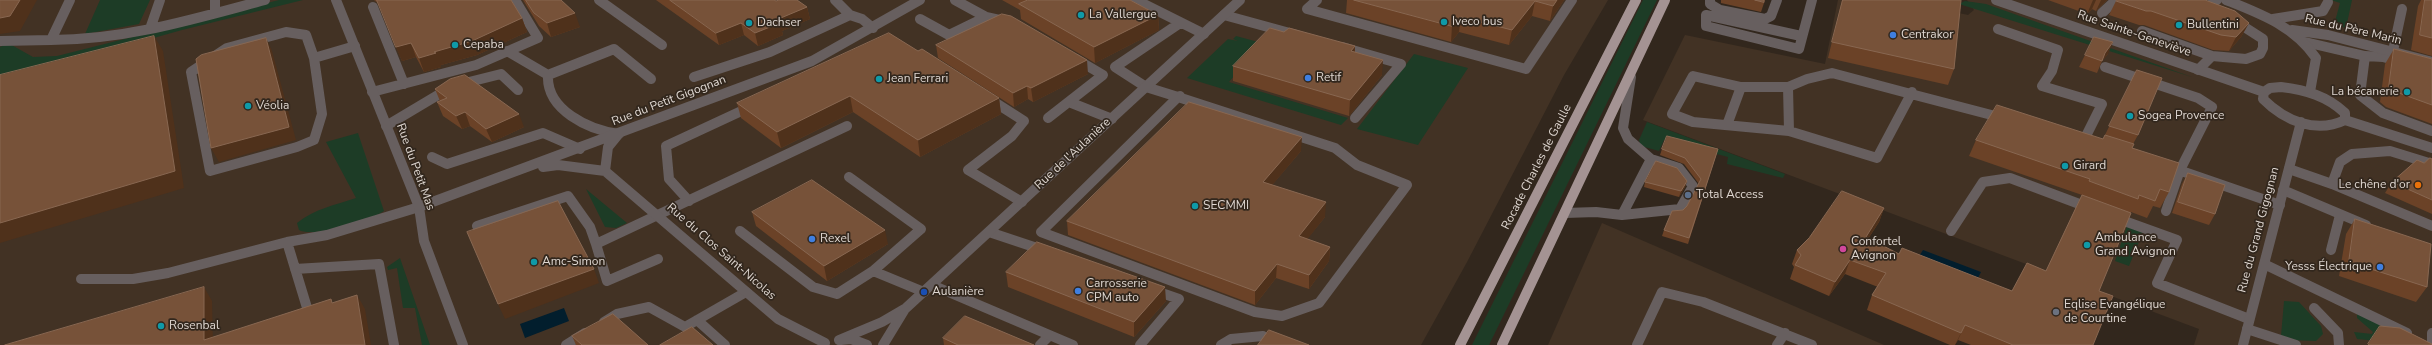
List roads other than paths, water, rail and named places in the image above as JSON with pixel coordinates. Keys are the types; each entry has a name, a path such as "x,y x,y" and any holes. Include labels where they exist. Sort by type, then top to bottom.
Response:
{"main road":[{"name":"Rocade Charles de Gaulle","path":"1460,345 1636,0"},
{"path":"1502,345 1630,77 1665,0"}],"street":[{"path":"51,40 70,0"},
{"path":"150,29 160,0"},
{"path":"215,0 215,13"},
{"path":"0,41 80,41 150,29 265,0"},
{"name":"Rue du Petit Mas","path":"336,0 418,207 424,241 463,345"},
{"path":"372,92 476,65 538,38 516,0"},
{"path":"599,0 662,45"},
{"path":"835,0 850,15 862,19 873,28"},
{"name":"Rue du Petit Gigognan","path":"81,279 133,279 168,273 287,242 327,235 418,207 580,149 812,61 873,28 918,0"},
{"path":"955,0 986,17 1015,22"},
{"path":"1136,0 1204,34"},
{"name":"Rue de l'Aulanière","path":"839,340 882,322 906,308 1240,0"},
{"path":"1317,0 1307,9 1526,69 1572,0"},
{"path":"1710,0 1710,4 1720,10 1765,19 1771,16 1777,0"},
{"path":"1801,36 1706,15 1706,26 1800,49 1801,36 1812,0"},
{"name":"Rue Sainte-Geneviève","path":"1996,0 2264,92"},
{"path":"2102,13 2116,0"},
{"path":"2142,31 2212,56 2252,59 2261,54 2264,46 2263,39 2242,24 2206,8 2217,0"},
{"path":"2226,0 2273,19 2292,30 2305,42 2316,58 2310,92"},
{"path":"2273,19 2302,16 2323,11 2328,2"},
{"path":"373,7 404,84"},
{"path":"2393,51 2402,10"},
{"path":"694,77 770,52 850,15"},
{"path":"1224,15 1305,37"},
{"path":"920,19 949,36 986,17"},
{"path":"1180,23 1115,67 1146,87 1180,96 1335,148 1357,165 1407,186 1318,303 1282,316 1255,312 1041,232 1180,96"},
{"path":"1998,29 2058,50 2052,71 2042,86 2102,104 2084,140"},
{"name":"Rue du Père Marin","path":"2292,30 2328,35 2432,62"},
{"path":"286,32 306,35 314,58 322,114 314,140 297,147 210,171 191,72 227,48 286,32"},
{"path":"2305,42 2365,56 2383,57 2432,70"},
{"path":"1334,45 1401,64 1355,118"},
{"path":"314,58 355,46"},
{"path":"548,75 614,50 651,79"},
{"path":"507,51 548,75"},
{"path":"1048,118 1103,75 1069,55"},
{"path":"2198,70 2212,56"},
{"path":"2365,56 2360,95 2368,106 2391,117 2432,131"},
{"path":"2105,67 2198,98 2212,107 2180,170 2166,211"},
{"path":"1912,92 1876,158 1789,131 1693,122 1672,114 1693,76 1741,87 1788,87 1807,79 1832,73 1912,92 2010,120"},
{"path":"386,126 402,119 447,89 471,80 501,74 518,90"},
{"path":"528,168 558,165 605,171 608,147 618,134 595,129 554,102 546,84 548,75"},
{"path":"1565,213 1596,212 1622,215 1680,209 1693,186 1679,168 1651,159 1635,147 1622,128 1630,77"},
{"path":"1727,125 1741,87"},
{"path":"1788,87 1789,131"},
{"path":"2345,120 2345,113 2338,106 2310,92 2281,87 2270,88 2264,92 2263,99 2270,108 2301,122 2321,126 2337,125 2345,120 2432,148"},
{"path":"977,91 1024,121 1012,136 968,170 1022,202"},
{"path":"1070,102 1112,119"},
{"path":"689,201 669,179 666,146 760,103"},
{"name":"Rue du Grand Gigognan","path":"2243,345 2301,122"},
{"path":"596,244 847,126"},
{"path":"432,156 447,164 543,133 580,149"},
{"path":"2332,184 2340,162 2352,154 2390,151 2432,164"},
{"path":"1622,215 1651,159"},
{"path":"2155,163 2180,170 2280,205"},
{"path":"2289,169 2332,184 2432,226"},
{"name":"Rue du Clos Saint-Nicolas","path":"605,171 659,215 778,319 822,344"},
{"path":"740,231 813,287 837,294 873,271 921,229 849,177"},
{"path":"1951,232 1982,182 2010,178 2177,240 2157,283 2296,345"},
{"path":"2283,190 2376,230"},
{"path":"477,226 568,196 590,227 607,281 658,259"},
{"path":"2331,250 2340,215"},
{"path":"989,232 1014,242 1057,255"},
{"path":"287,242 308,311"},
{"path":"295,269 379,264 394,345"},
{"path":"2264,264 2432,345 2432,333"},
{"path":"873,271 928,289 1073,345"},
{"path":"1140,345 1179,299 1143,286"},
{"path":"566,345 617,314 649,308 685,328 746,292"},
{"path":"1637,345 1662,292 1703,302 1785,333 1812,345"},
{"name":"Rue de l'Aulanière","path":"883,345 906,308"},
{"path":"2314,308 2338,333 2338,345"},
{"path":"697,320 725,345"},
{"path":"1777,345 1785,333"},
{"path":"1040,345 1049,336"},
{"path":"1221,345 1231,339 1263,336"},
{"path":"822,344 839,340 851,340 867,345"}],"water":[{"path":"1923,250 1981,272 1977,280 1918,258"},
{"path":"564,308 569,321 525,338 520,324"}],"place":[{"name":"La Vallergue","path":"1081,15"},
{"name":"Iveco bus","path":"1444,22"},
{"name":"Dachser","path":"749,23"},
{"name":"Bullentini","path":"2179,25"},
{"name":"Centrakor","path":"1893,35"},
{"name":"Cepaba","path":"455,45"},
{"name":"Retif","path":"1308,78"},
{"name":"Jean Ferrari","path":"879,79"},
{"name":"La bécanerie","path":"2407,92"},
{"name":"Véolia","path":"248,106"},
{"name":"Sogea Provence","path":"2130,116"},
{"name":"Girard","path":"2065,166"},
{"name":"Le chêne d'or","path":"2418,185"},
{"name":"Total Access","path":"1688,195"},
{"name":"SECMMI","path":"1195,206"},
{"name":"Rexel","path":"812,239"},
{"name":"Ambulance Grand Avignon","path":"2087,245"},
{"name":"Confortel Avignon","path":"1843,249"},
{"name":"Amc-Simon","path":"534,262"},
{"name":"Yesss Électrique","path":"2380,267"},
{"name":"Carrosserie CPM auto","path":"1078,291"},
{"name":"Aulanière","path":"924,292"},
{"name":"Eqlise Evangélique de Courtine","path":"2056,312"},
{"name":"Rosenbal","path":"161,326"}]}
